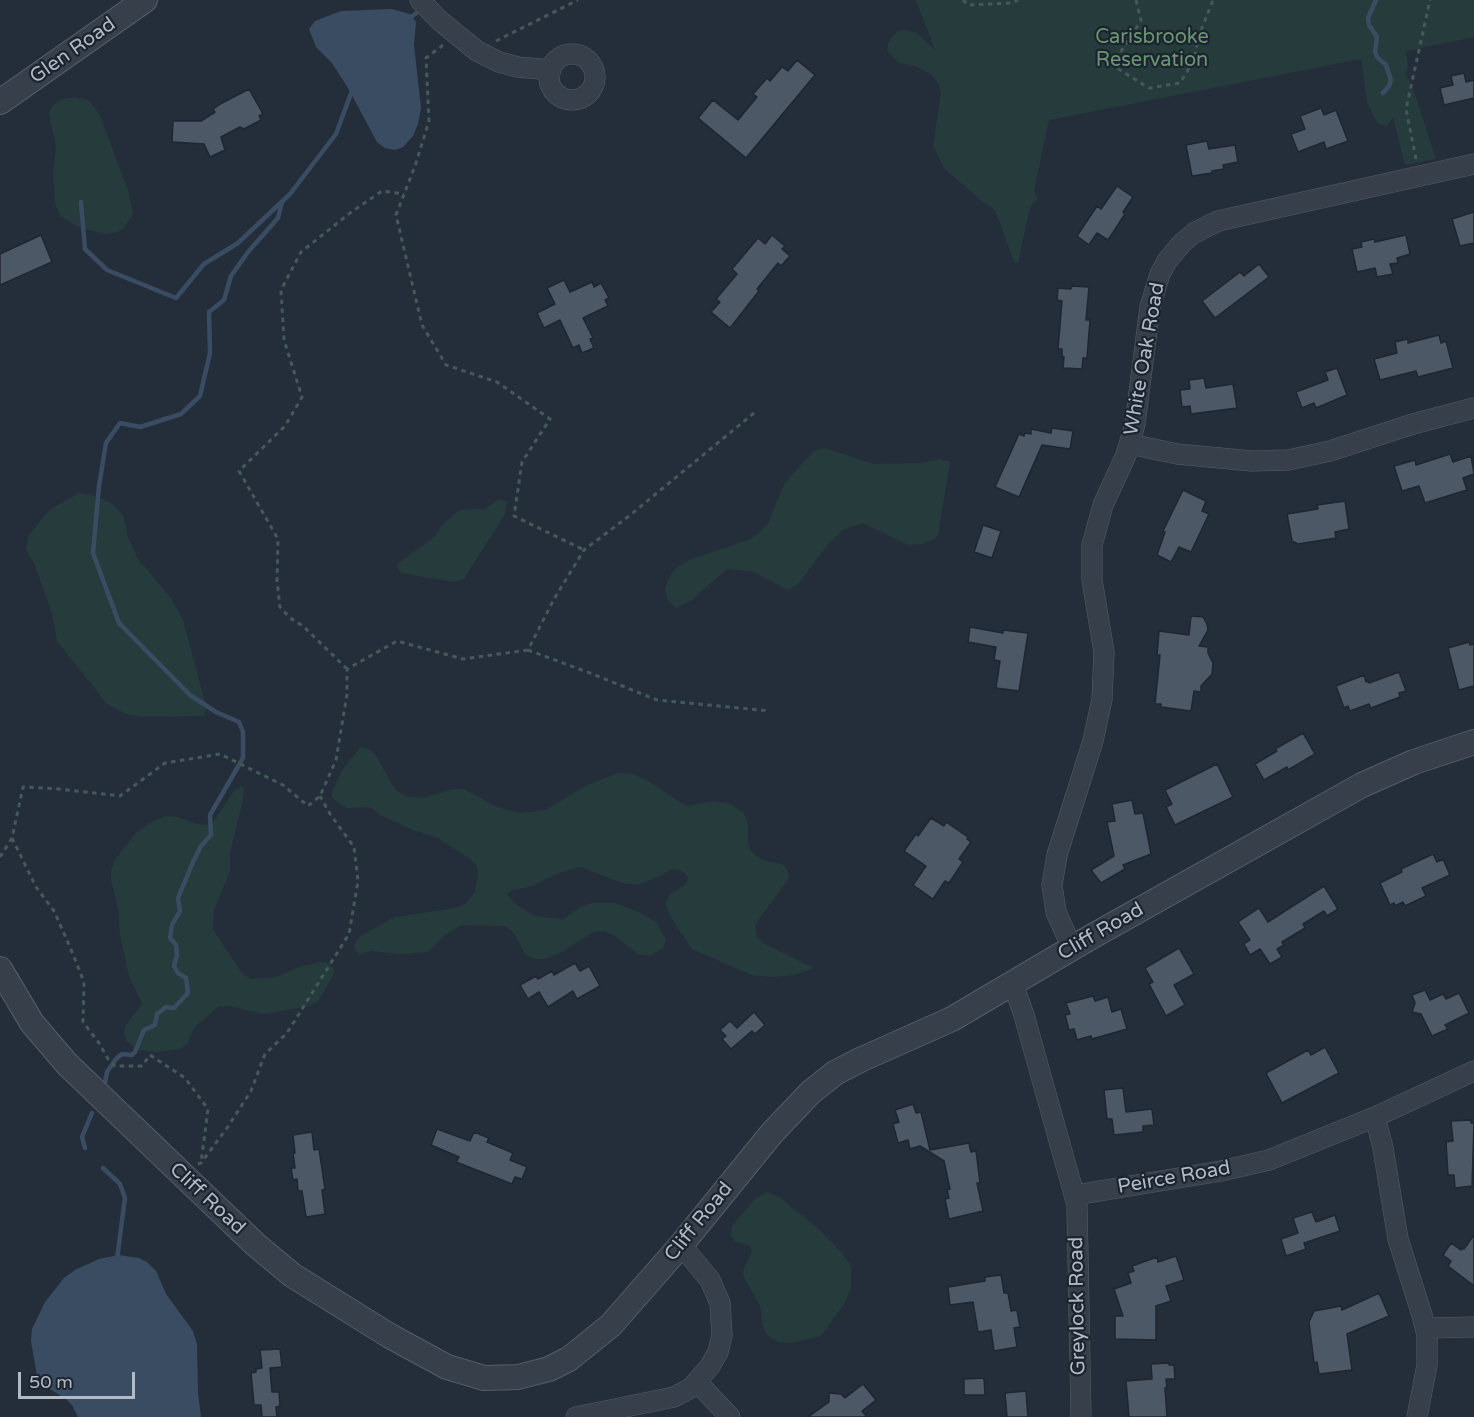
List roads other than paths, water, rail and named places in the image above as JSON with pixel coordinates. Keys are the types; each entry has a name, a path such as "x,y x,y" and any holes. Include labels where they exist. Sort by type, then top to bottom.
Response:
{"street":[{"name":"Glen Road","path":"0,102 145,0"},
{"path":"420,0 438,20 477,51 499,62 518,67 551,70"},
{"name":"White Oak Road","path":"1072,948 1054,905 1054,870 1093,741 1102,699 1103,644 1091,572 1094,535 1103,506 1130,444 1138,412 1154,289 1167,261 1182,243 1202,229 1226,219 1474,164"},
{"path":"1130,444 1177,454 1252,461 1288,460 1330,452 1413,424 1474,408"},
{"name":"Cliff Road","path":"1,974 49,1045 95,1092 256,1245 308,1286 438,1362 466,1374 494,1379 528,1375 549,1369 579,1352 621,1315 772,1133 819,1085 835,1073 940,1026 1072,948 1355,789 1414,762 1474,742"},
{"path":"1012,984 1021,1006 1054,1129 1075,1195"},
{"name":"Peirce Road","path":"1075,1195 1258,1163 1293,1152 1474,1071"},
{"path":"1375,1117 1383,1148 1398,1239 1425,1328 1427,1357 1417,1417"},
{"name":"Greylock Road","path":"1075,1195 1081,1417"},
{"path":"576,1417 665,1400 682,1393 697,1382 710,1366 718,1352 722,1335 720,1303 714,1287 700,1266 681,1245"},
{"path":"1425,1328 1474,1328"},
{"path":"697,1382 730,1417"}],"water":[{"path":"392,9 410,14 416,22 414,45 421,108 413,136 403,147 395,150 385,148 377,142 332,63 316,47 309,29 315,21 341,11"},
{"path":"119,1255 139,1258 156,1271 166,1294 193,1331 197,1344 201,1417 78,1417 66,1399 43,1385 37,1376 31,1341 32,1329 45,1302 64,1278 75,1270 99,1259"}],"waterway":[{"path":"1376,0 1368,18 1369,25 1377,37 1375,52 1386,65 1391,80 1383,93"},
{"path":"407,20 422,9"},
{"path":"81,202 85,249 107,270 176,298 204,264 238,243 290,194 336,134 353,88"},
{"path":"105,1083 107,1072 116,1059 122,1054 132,1055 135,1052 144,1030 155,1025 157,1014 166,1007 174,1008 188,993 186,978 178,973 174,966 177,955 176,945 170,938 172,925 180,911 178,898 201,846 211,835 210,815 243,758 243,732 239,722 216,712 190,695 119,623 93,553 99,486 106,443 120,423 140,427 181,414 200,396 210,353 209,312 224,300 231,276 248,252 278,218 282,202"},
{"path":"85,1148 82,1137 92,1113"},
{"path":"103,1168 120,1184 125,1198 117,1259"}],"park label":[{"name":"Carisbrooke Reservation","path":"1152,50"}]}
